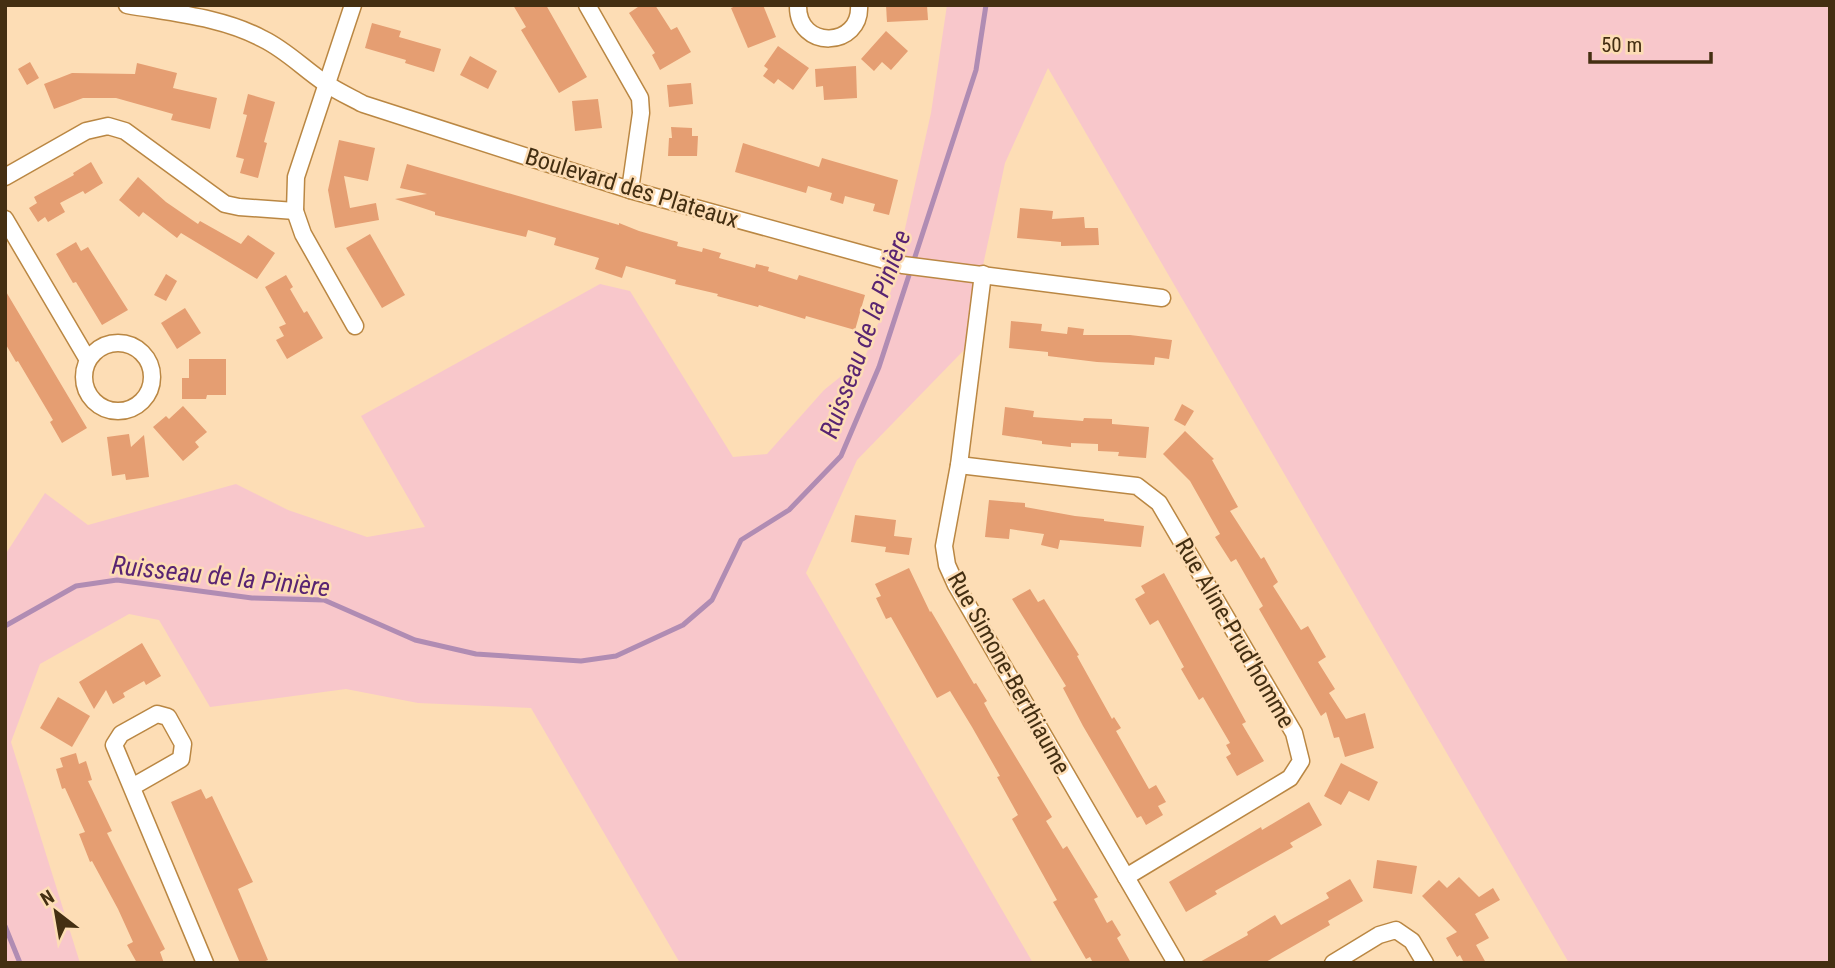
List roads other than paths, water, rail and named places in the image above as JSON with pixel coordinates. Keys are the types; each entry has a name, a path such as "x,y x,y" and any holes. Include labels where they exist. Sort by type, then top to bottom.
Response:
{"street":[{"name":"Boulevard des Plateaux","path":"127,5 189,16 240,29 285,52 326,84 363,103 630,190 903,265 1162,298"},
{"path":"353,5 296,177 295,211 303,234 355,326"},
{"path":"587,5 640,98 641,113 630,190"},
{"path":"797,5 800,22 806,30 824,39 834,39 851,29 857,21 859,5"},
{"path":"5,177 86,131 107,126 125,131 225,204 295,211"},
{"path":"5,219 88,360"},
{"name":"Rue Simone-Berthiaume","path":"983,274 959,466 944,546 947,565 956,585 1175,963"},
{"path":"126,344 136,348 150,365 152,376 145,397 127,410 115,411 94,402 87,393 84,382 88,360 104,345 126,344"},
{"name":"Rue Aline-Prud'homme","path":"959,466 1137,486 1159,503 1294,733 1301,761 1290,778 1126,877"},
{"path":"132,787 181,759 183,744 168,717 157,714 121,734 114,744 205,963"},
{"path":"1333,963 1380,935 1396,930 1412,940 1425,963"}],"waterway":[{"name":"Ruisseau de la Pinière","path":"5,626 76,586 117,580 252,598 324,600 415,640 476,654 581,661 616,656 683,625 712,600 741,540 789,510 841,456 879,367 976,70 986,5"},
{"name":"Ruisseau de la Pinière","path":"5,926 20,963"}]}
